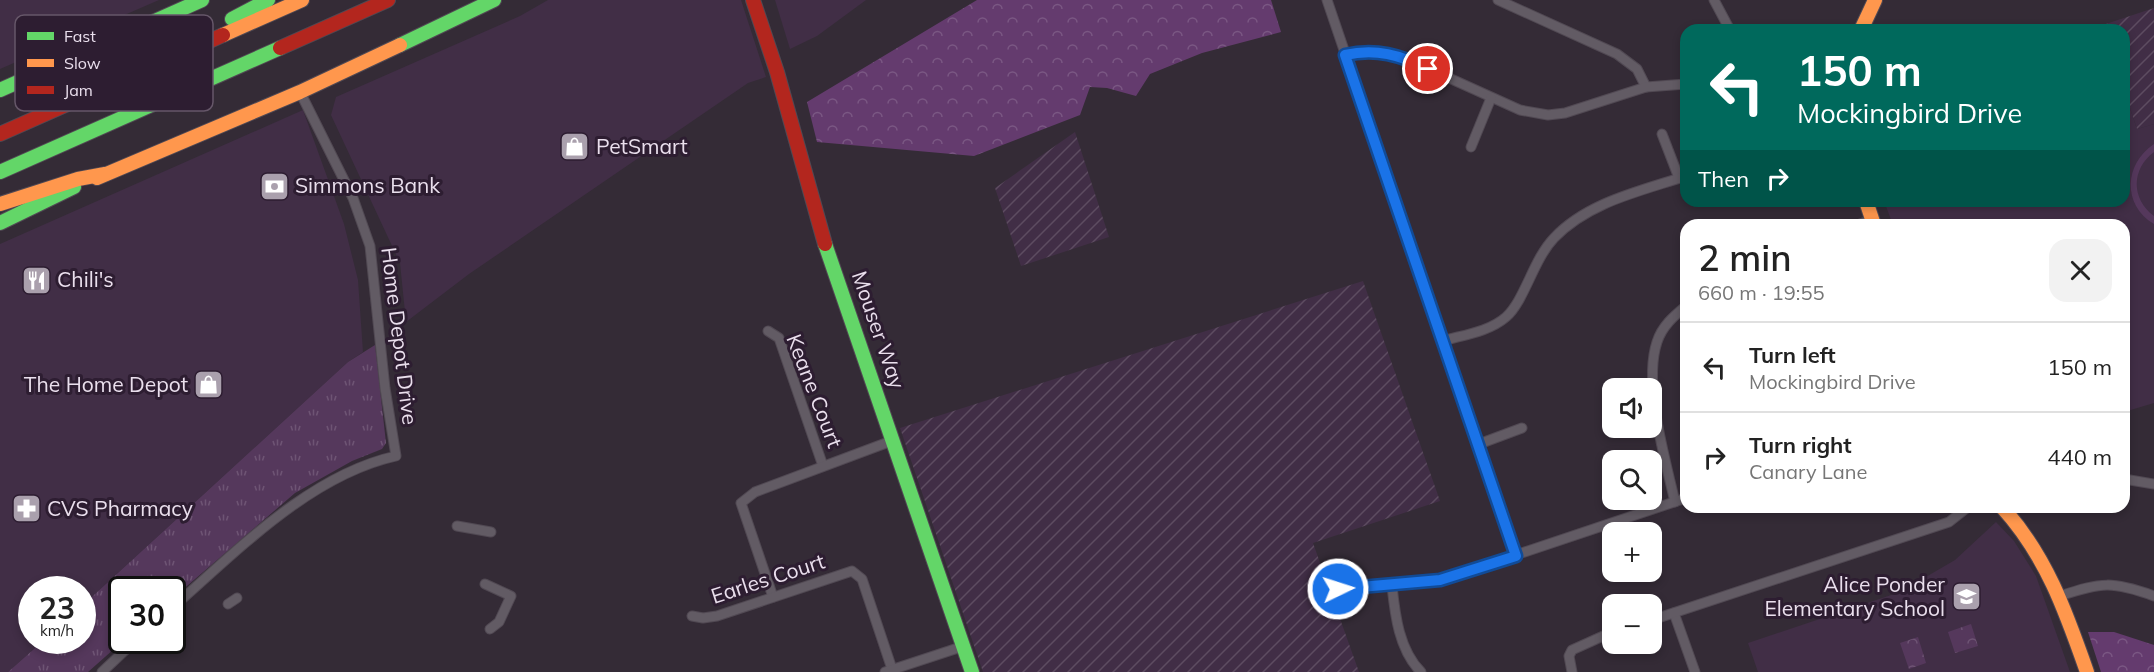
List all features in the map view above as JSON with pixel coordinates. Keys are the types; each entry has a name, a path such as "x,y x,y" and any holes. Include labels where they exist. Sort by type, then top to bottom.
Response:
{"main road":[{"path":"168,15 202,0"},
{"path":"213,29 268,0"},
{"path":"213,39 302,0"},
{"path":"213,78 388,0"},
{"path":"0,223 74,187 300,92 494,0"},
{"name":"Mouser Way","path":"753,0 777,72 820,230 972,672"},
{"path":"1864,24 1875,0"},
{"path":"0,90 15,83"},
{"path":"0,134 51,111"},
{"path":"0,172 138,111"},
{"path":"0,204 78,179 105,174"},
{"path":"2012,513 2037,550 2060,596 2087,672"}],"street":[{"path":"1327,0 1516,556"},
{"path":"1498,0 1617,54 1637,69 1646,87"},
{"path":"1714,0 1727,24"},
{"path":"1345,55 1366,51 1407,59 1523,111 1548,115 1565,113 1646,87 1680,84"},
{"name":"Home Depot Drive","path":"186,596 288,508 359,467 396,456 385,388 370,246 353,198 300,92"},
{"path":"1470,147 1491,98"},
{"path":"1662,134 1680,173"},
{"path":"1442,341 1484,330 1507,316 1538,258 1555,238 1579,218 1603,204 1680,178"},
{"path":"1674,502 1652,375 1657,340 1673,316 1680,311"},
{"name":"Keane Court","path":"768,331 779,338 823,466"},
{"path":"1479,444 1522,428"},
{"path":"773,597 741,503 755,492 894,440"},
{"path":"2130,480 2154,484"},
{"path":"1338,589 1440,580 1680,500"},
{"path":"1662,617 1949,522 1960,513"},
{"path":"457,526 492,532"},
{"name":"Earles Court","path":"692,616 709,618 847,571 856,572 862,579 890,671"},
{"path":"485,584 511,596 499,622 490,629"},
{"path":"2060,596 2097,584 2115,584 2154,596"},
{"path":"1392,585 1399,628 1405,648 1420,672"},
{"path":"228,604 237,598"},
{"path":"1674,614 1695,672"},
{"path":"1572,672 1569,656 1572,650 1602,636"},
{"path":"890,671 964,646"},
{"path":"102,672 121,654"}],"shaded area":[{"path":"0,0 159,0 124,15 15,15 15,62 0,69"},
{"path":"548,0 741,0 766,77 748,83 469,274 406,322 400,263 331,115 336,97 520,16"},
{"path":"775,0 866,0 817,36 790,49"},
{"path":"2154,8 2154,124 2137,129 2130,108 2130,24 2106,24"},
{"path":"2130,108 2137,129 2154,124 2154,403 2130,410 2130,219 1891,219 1886,207 2130,207"},
{"path":"303,110 344,224 358,280 363,352 348,362 115,576 108,576 108,582 96,593 96,576 18,576 18,654 28,654 8,672 0,672 0,244"},
{"path":"1075,132 1109,237 1021,266 995,188"},
{"path":"1363,281 1440,501 1313,543 1359,672 983,672 900,428"},
{"name":"Alice Ponder Elementary School","path":"1996,522 2014,541 2036,576 2070,672 1758,672 1748,643 1900,592 1955,560"}],"green space":[{"path":"977,0 1271,0 1281,32 1202,53 1150,74 1136,96 1107,88 1090,87 1080,115 974,156 817,142 807,102"},
{"path":"2154,144 2154,152 2141,167 2137,184 2141,201 2154,216 2154,224 2136,206 2131,184 2132,173 2137,162"},
{"path":"375,345 386,443 382,449 352,461 295,493 186,587 186,576 115,576 348,362"},
{"path":"108,582 108,654 88,672 8,672 28,654 96,654 96,593"},
{"path":"1971,624 1978,646 1955,653 1948,632"},
{"path":"2088,632 2114,632 2154,645 2154,672 2101,672"},
{"path":"1918,637 1926,663 1909,669 1900,643"}],"traffic: fast":[{"path":"168,15 202,0"},
{"path":"232,19 268,0"},
{"path":"400,45 494,0"},
{"path":"213,78 280,48"},
{"path":"0,90 15,83"},
{"path":"0,172 138,111"},
{"path":"0,223 74,187"},
{"path":"825,244 972,672"}],"traffic: slow":[{"path":"223,35 302,0"},
{"path":"1864,24 1875,0"},
{"path":"97,178 300,92 400,45"},
{"path":"0,204 78,179 105,174"},
{"path":"1868,207 1872,219"},
{"path":"2007,513 2043,564 2087,672"}],"traffic: jam":[{"path":"280,48 388,0"},
{"path":"753,0 777,72 825,244"},
{"path":"213,39 223,35"},
{"path":"0,134 52,111"}],"place":[{"name":"PetSmart","path":"575,147"},
{"name":"Simmons Bank","path":"274,186"},
{"name":"Chili's","path":"36,280"},
{"name":"The Home Depot","path":"209,385"},
{"name":"CVS Pharmacy","path":"26,509"},
{"name":"Alice Ponder Elementary School","path":"1966,597"}],"route":[{"path":"1338,589 1440,580 1516,556 1345,55 1366,51 1389,54 1428,69"}]}
